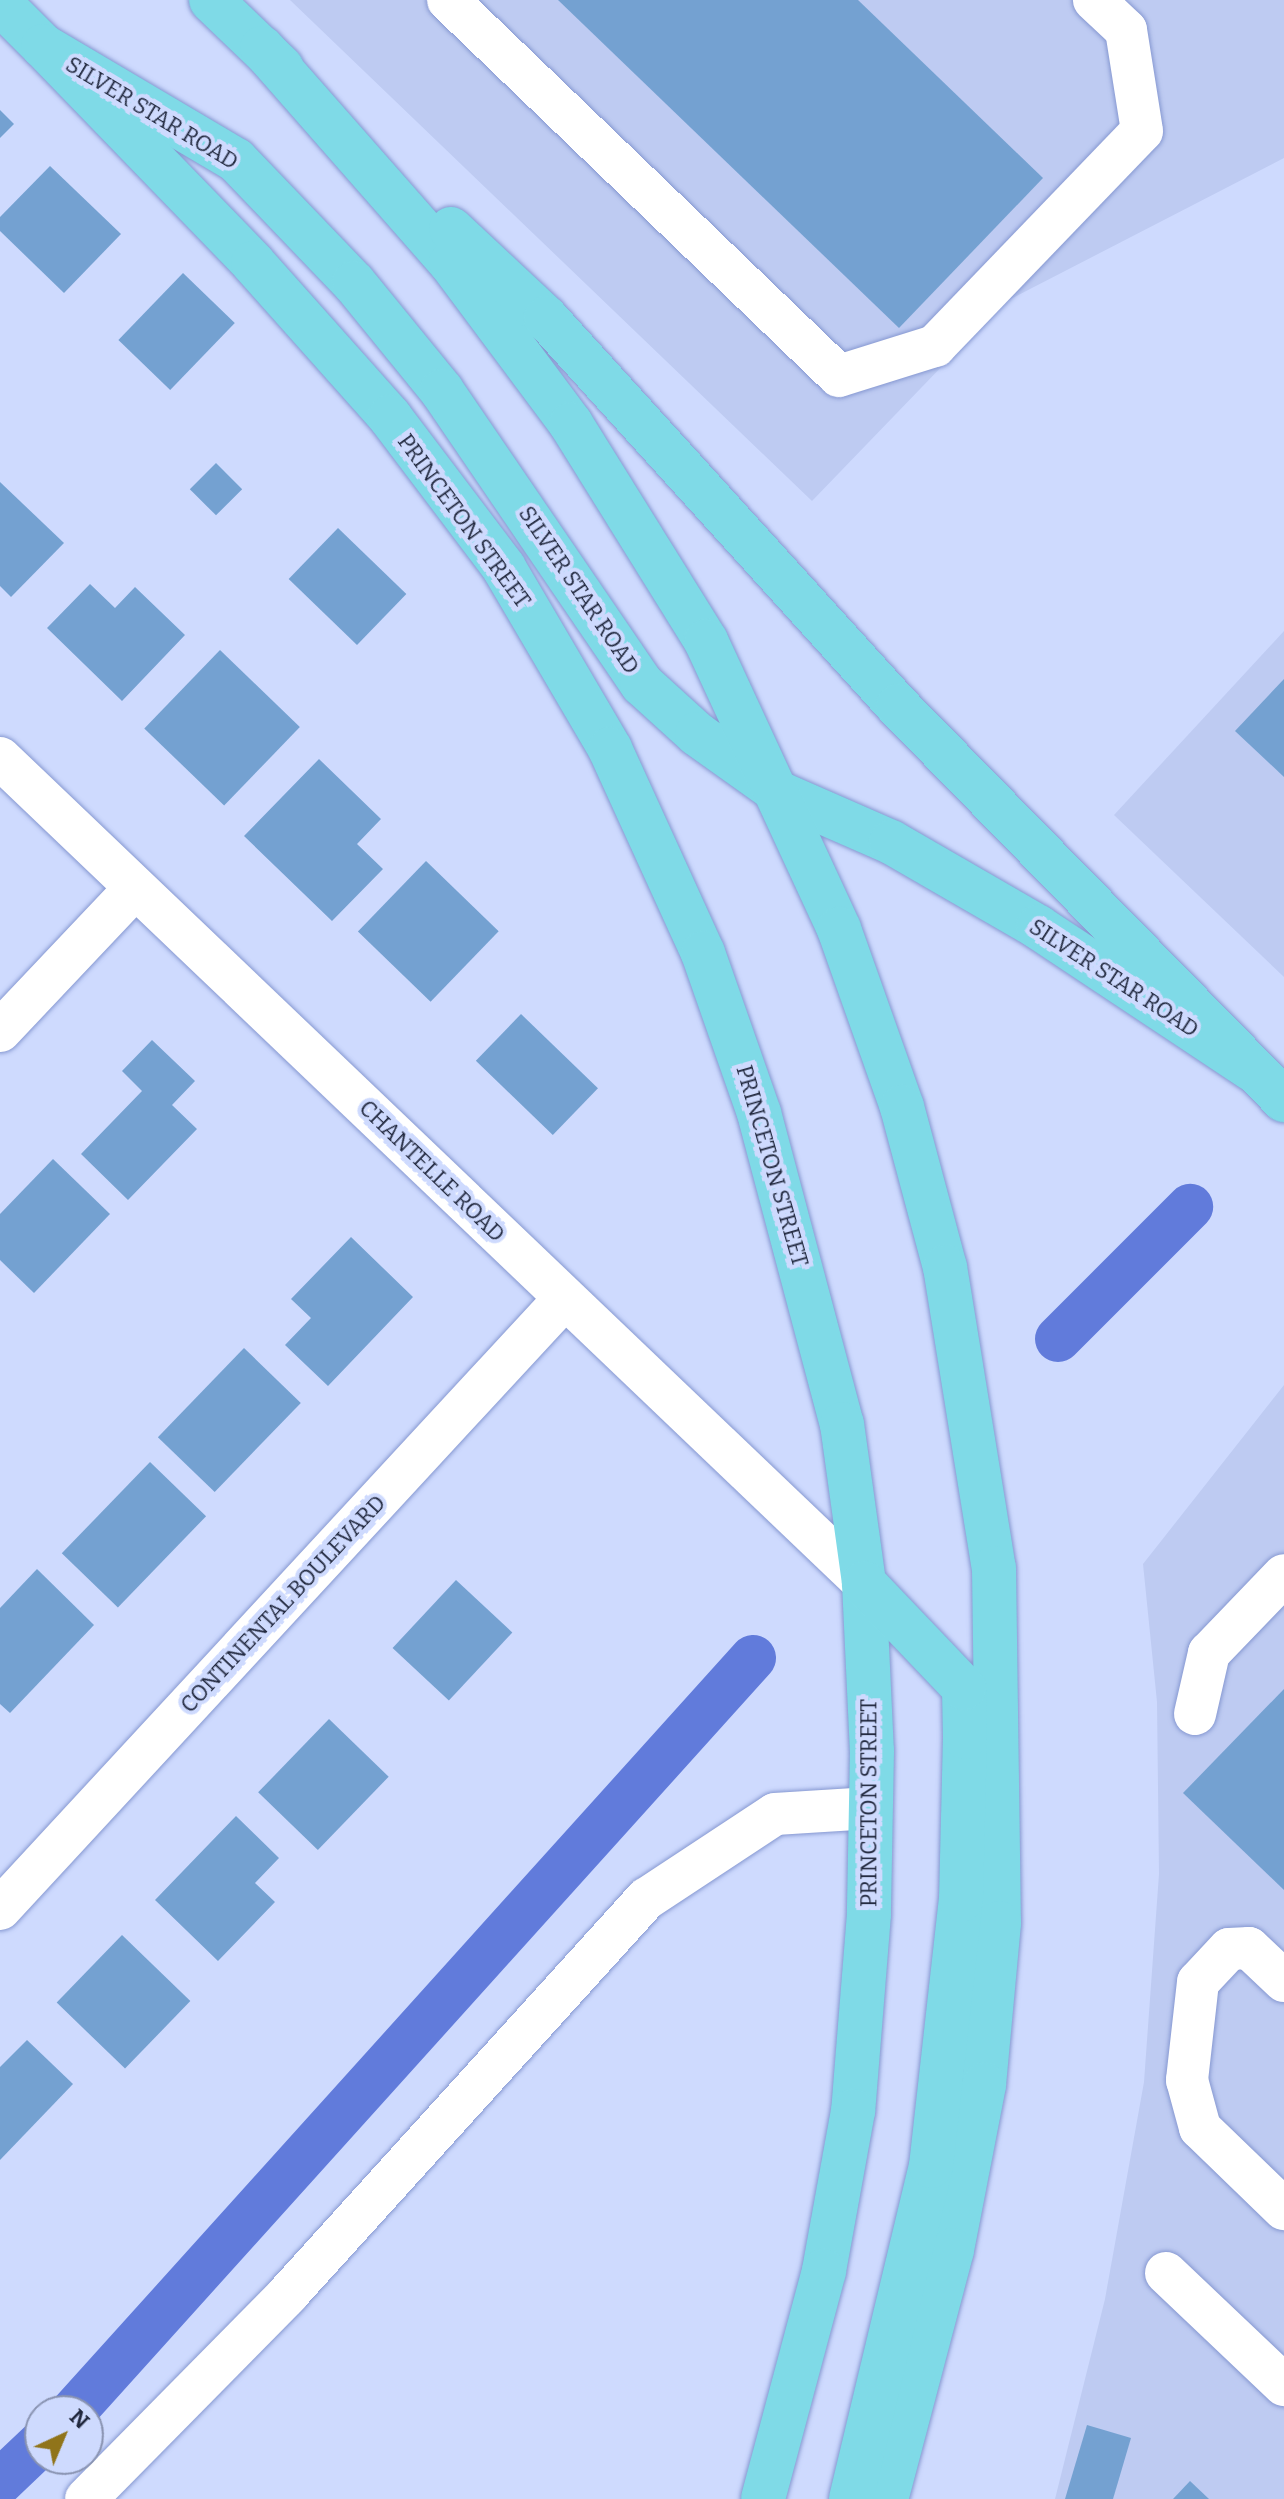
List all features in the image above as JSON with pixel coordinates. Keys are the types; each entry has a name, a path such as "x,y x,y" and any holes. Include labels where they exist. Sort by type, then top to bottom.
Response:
{"main road":[{"name":"SILVER STAR ROAD","path":"211,0 546,318 898,706 1284,1100"},
{"name":"SILVER STAR ROAD","path":"0,3 43,46 236,160 354,283 442,391 642,684 781,794 891,842 1038,927 1252,1069"},
{"name":"PRINCETON STREET","path":"43,46 253,263 390,417 504,568 610,749 703,953 759,1113 842,1424 864,1583 871,1808 853,2111 824,2271 763,2499"},
{"path":"262,48 451,263 571,424 706,641 781,794 902,1107 945,1267 994,1568 1000,1882 984,2085 948,2264 886,2499"},
{"path":"851,2499 931,2166 960,1915 965,1752 964,1688 864,1583"}],"street":[{"path":"448,0 839,376 935,346 1142,131 1126,30 1094,0"},
{"name":"CHANTELLE ROAD","path":"0,758 864,1583"},
{"path":"0,1031 135,888"},
{"name":"CONTINENTAL BOULEVARD","path":"0,1909 565,1298"},
{"path":"1195,1714 1209,1653 1284,1575"},
{"path":"86,2499 199,2389 646,1899 775,1814 871,1808"},
{"path":"1284,1981 1249,1948 1229,1949 1198,1982 1187,2080 1200,2128 1284,2209"},
{"path":"1166,2273 1284,2385"}],"shaded area":[{"path":"290,0 1284,0 1284,158 1003,303 812,501"},
{"path":"1284,631 1284,977 1114,815"},
{"path":"1284,1385 1284,2499 1055,2499 1105,2299 1144,2082 1159,1874 1157,1702 1143,1564"}],"building":[{"path":"558,0 858,0 1043,178 899,328"},
{"path":"0,110 14,124 0,138"},
{"path":"50,166 121,234 64,293 0,231 0,217"},
{"path":"183,273 235,323 170,390 118,340"},
{"path":"216,463 242,489 216,515 190,489"},
{"path":"0,482 64,543 11,597 0,586"},
{"path":"338,528 406,594 357,645 289,579"},
{"path":"90,584 115,608 135,587 185,635 122,701 47,628"},
{"path":"220,650 300,727 224,806 144,728"},
{"path":"1284,679 1284,777 1235,731"},
{"path":"319,759 381,819 357,844 383,869 332,921 244,836"},
{"path":"426,861 499,931 431,1002 358,931"},
{"path":"521,1014 598,1088 553,1135 476,1061"},
{"path":"152,1040 195,1081 172,1105 197,1129 128,1200 81,1154 142,1091 122,1071"},
{"path":"53,1159 110,1214 34,1293 0,1260 0,1214"},
{"path":"351,1237 413,1297 328,1386 285,1345 311,1318 291,1299"},
{"path":"244,1348 301,1403 215,1492 158,1437"},
{"path":"150,1462 206,1516 118,1608 62,1553"},
{"path":"37,1569 94,1625 10,1713 0,1704 0,1608"},
{"path":"456,1580 512,1633 449,1701 393,1648"},
{"path":"1284,1689 1284,1890 1183,1793"},
{"path":"329,1719 389,1777 318,1850 258,1792"},
{"path":"236,1816 279,1858 255,1883 275,1902 218,1961 155,1900"},
{"path":"122,1935 190,2001 125,2069 57,2003"},
{"path":"27,2040 73,2084 0,2160 0,2067"},
{"path":"1087,2425 1131,2438 1113,2499 1065,2499"},
{"path":"1190,2481 1209,2499 1173,2499"}],"waterway":[{"path":"1058,1339 1190,1207"},
{"path":"88,2395 753,1658"},
{"path":"0,2482 24,2459"}]}
